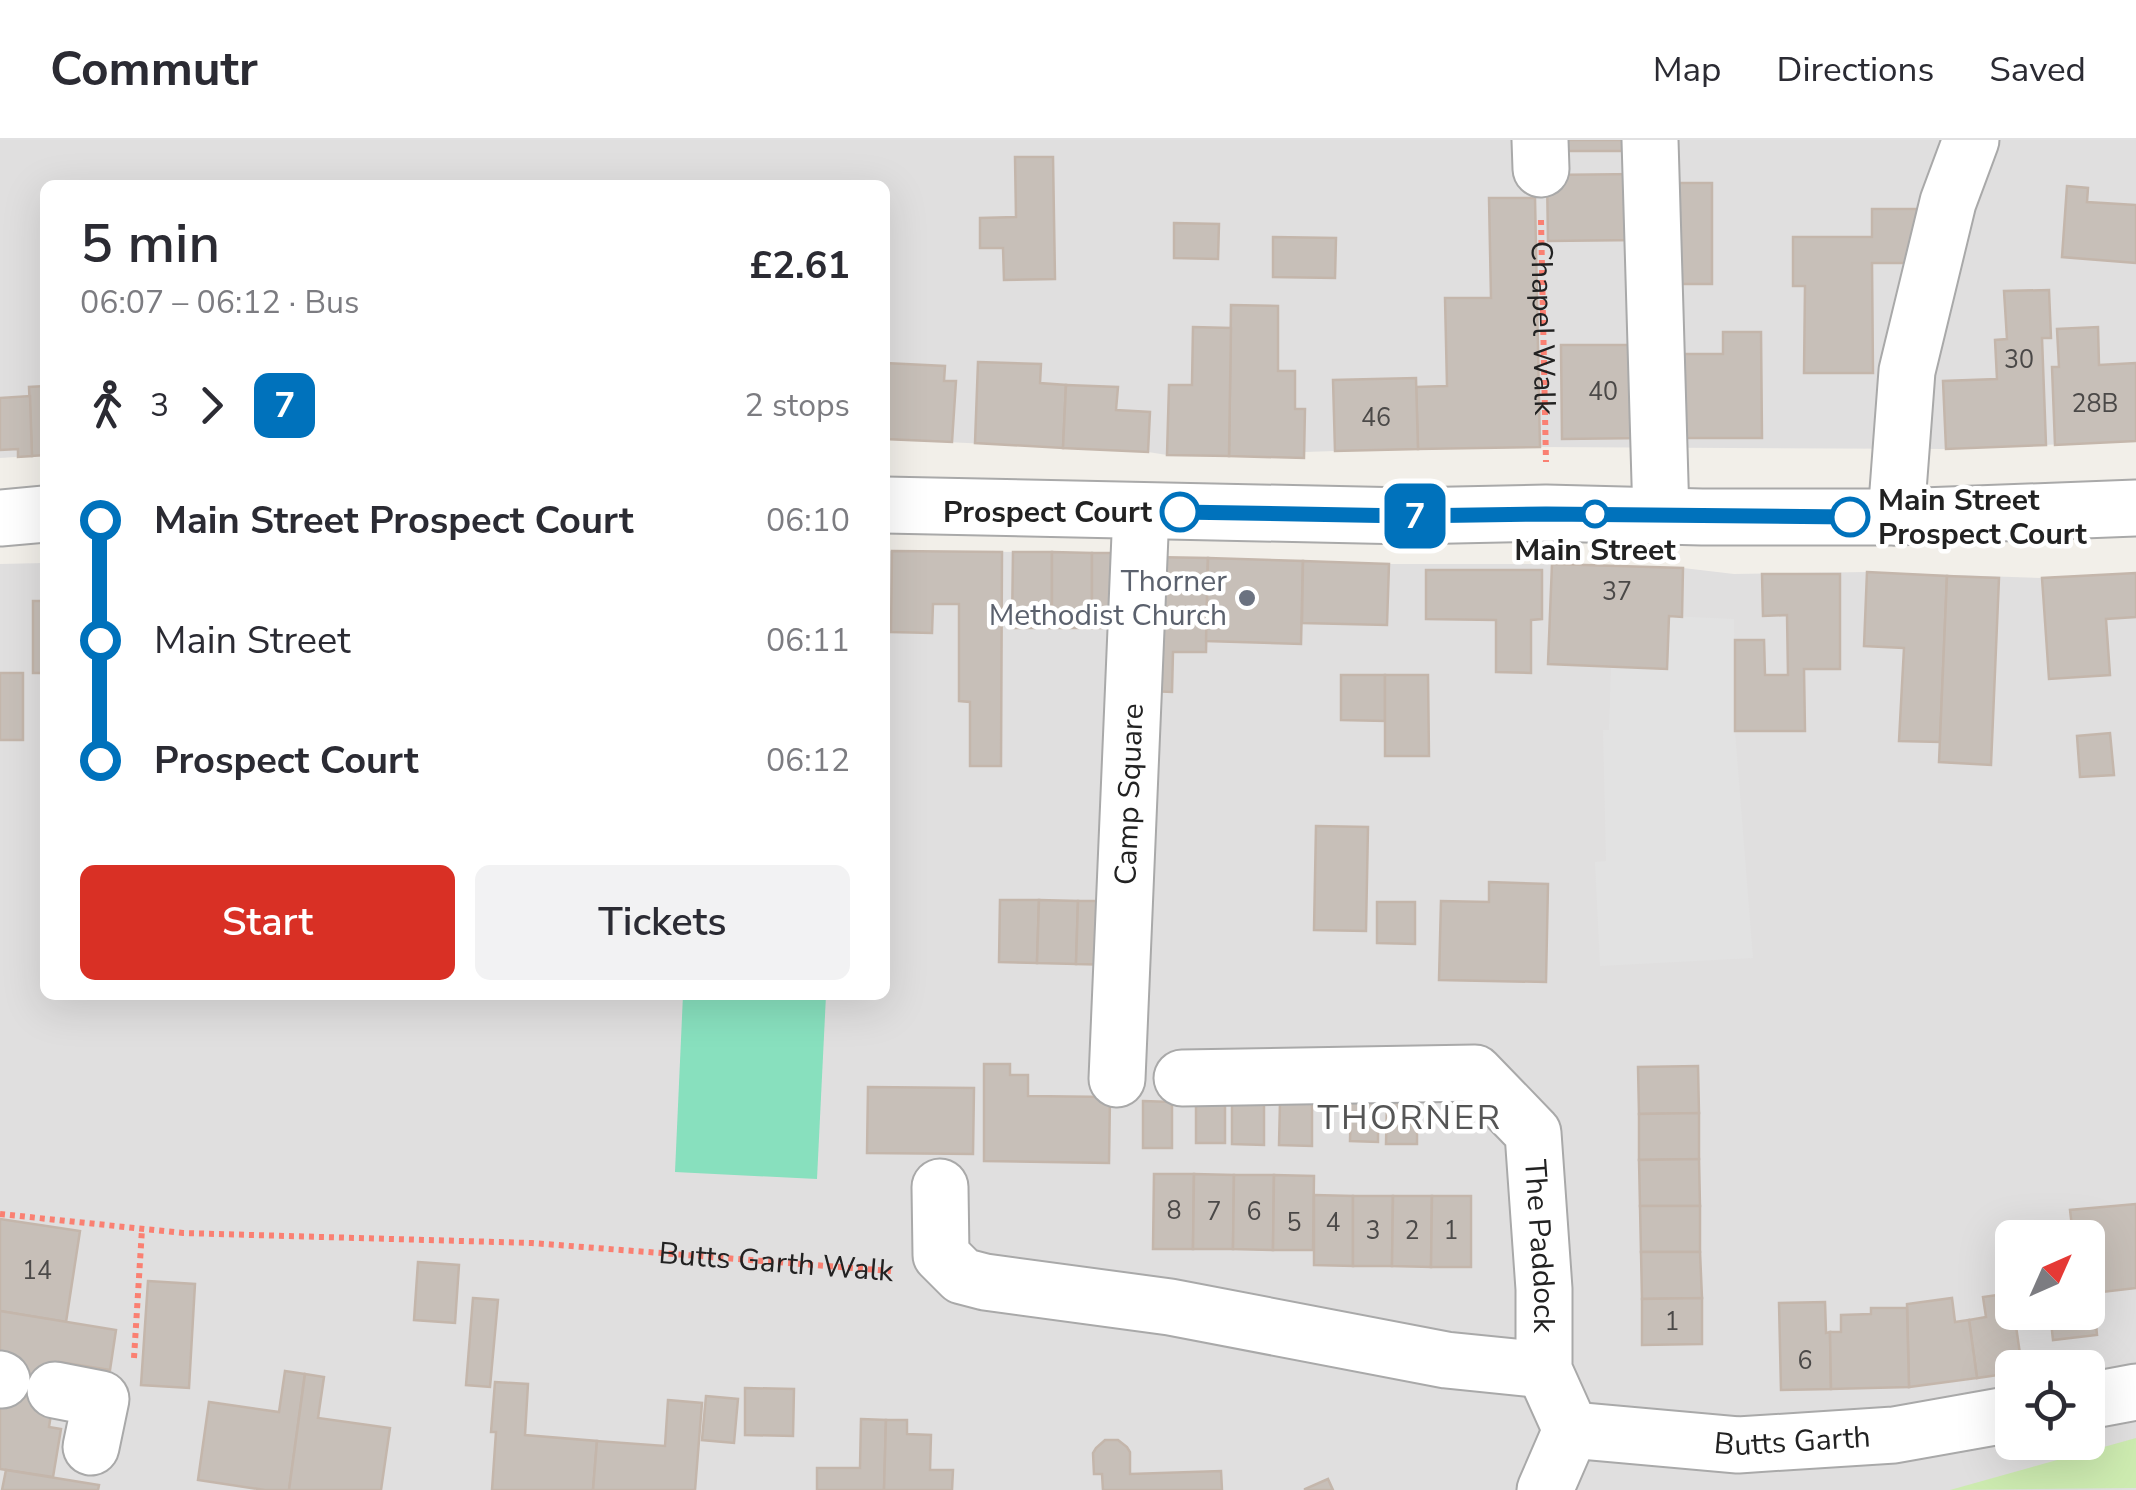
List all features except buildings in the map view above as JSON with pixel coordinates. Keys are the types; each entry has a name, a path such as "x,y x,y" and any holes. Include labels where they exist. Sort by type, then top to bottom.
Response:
{"street":[{"path":"1650,140 1662,516"},
{"path":"1896,517 1907,371 1948,202 1971,140"},
{"path":"890,505 1408,516 1896,517 2136,508"},
{"name":"Camp Square","path":"1116,1080 1140,512"},
{"path":"0,518 40,514"},
{"name":"The Paddock","path":"1182,1078 1476,1073 1533,1133 1544,1289 1544,1370 1571,1430"},
{"path":"940,1186 941,1256 962,1276 1170,1307 1446,1360 1544,1370"},
{"path":"55,1390 101,1399 91,1448"},
{"path":"2105,1398 2136,1392"},
{"name":"Butts Garth","path":"1571,1430 1738,1445 1894,1435 1995,1417"},
{"path":"1546,1490 1571,1430"}],"path":[{"name":"Chapel Walk","path":"1540,155 1546,514"},
{"name":"Butts Garth Walk","path":"0,1214 183,1233 532,1243 962,1276"}],"shaded area":[{"path":"0,140 2136,140 2136,441 1946,449 1540,447 1335,451 1305,452 1304,458 1167,455 890,439 890,180 40,180 40,455 0,458"},
{"path":"890,551 1132,553 1152,557 1389,564 1552,564 1683,568 1734,574 1867,572 2042,578 2136,573 2136,1490 0,1490 0,564 40,563 40,1000 890,1000"},
{"path":"1669,616 1734,619 1735,731 1753,958 1600,966 1595,862 1606,861 1603,730 1609,730 1611,666 1667,669"}],"green space":[{"path":"683,1000 826,1000 817,1179 675,1172"},
{"path":"2136,1438 2136,1488 1950,1490 2057,1460 2105,1460 2105,1447"}],"bus line":[{"name":"7","path":"1180,512 1850,517"}],"place":[{"name":"Prospect Court","path":"1180,512"},
{"name":"Main Street","path":"1595,514"},
{"name":"Main Street Prospect Court","path":"1850,517"},
{"name":"Thorner Methodist Church","path":"1247,598"}],"district":[{"name":"THORNER","path":"1410,1117"}]}
